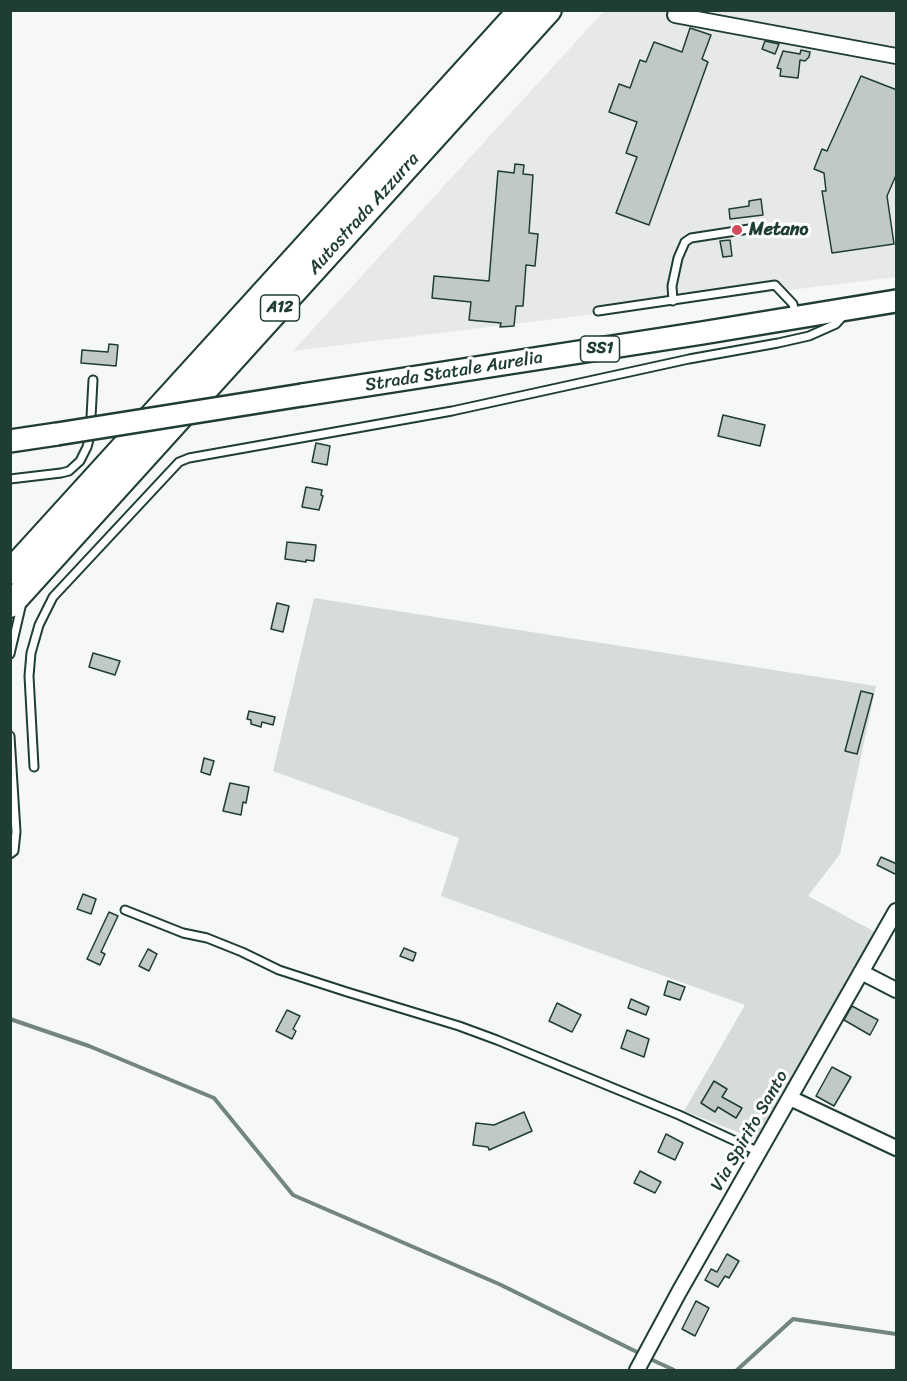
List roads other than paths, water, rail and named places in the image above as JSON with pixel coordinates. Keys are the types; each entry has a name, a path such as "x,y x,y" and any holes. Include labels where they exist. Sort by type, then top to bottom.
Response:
{"highway":[{"name":"Autostrada Azzurra","path":"10,605 42,554 521,10"},
{"name":"Autostrada Azzurra","path":"10,572 42,554 549,10"}],"main road":[{"name":"Strada Statale Aurelia","path":"10,441 897,301"}],"street":[{"path":"675,15 897,56"},
{"name":"Via Spirito Santo","path":"642,1361 679,1292 897,911"},
{"path":"861,972 897,990"},
{"path":"790,1098 897,1148"}],"lane":[{"path":"673,301 672,286 678,258 685,242 691,238 762,227"},
{"path":"598,311 775,285 793,304 796,318"},
{"path":"34,767 29,676 31,654 39,625 53,597 179,462 189,458 452,411 689,359 809,336 836,324 848,309"},
{"path":"10,479 69,471 80,461 90,436 93,380"},
{"path":"10,565 42,554"},
{"path":"10,654 20,608 42,554"},
{"path":"10,736 16,832 14,851 10,854"},
{"path":"126,910 183,933 207,938 279,969 497,1040 679,1115 759,1152"}],"waterway":[{"path":"10,1019 89,1046 214,1098 293,1195 499,1284 641,1354"},
{"path":"737,1370 793,1319 896,1334"},
{"path":"648,1358 674,1370"}],"place":[{"name":"Metano","path":"737,230"}]}
